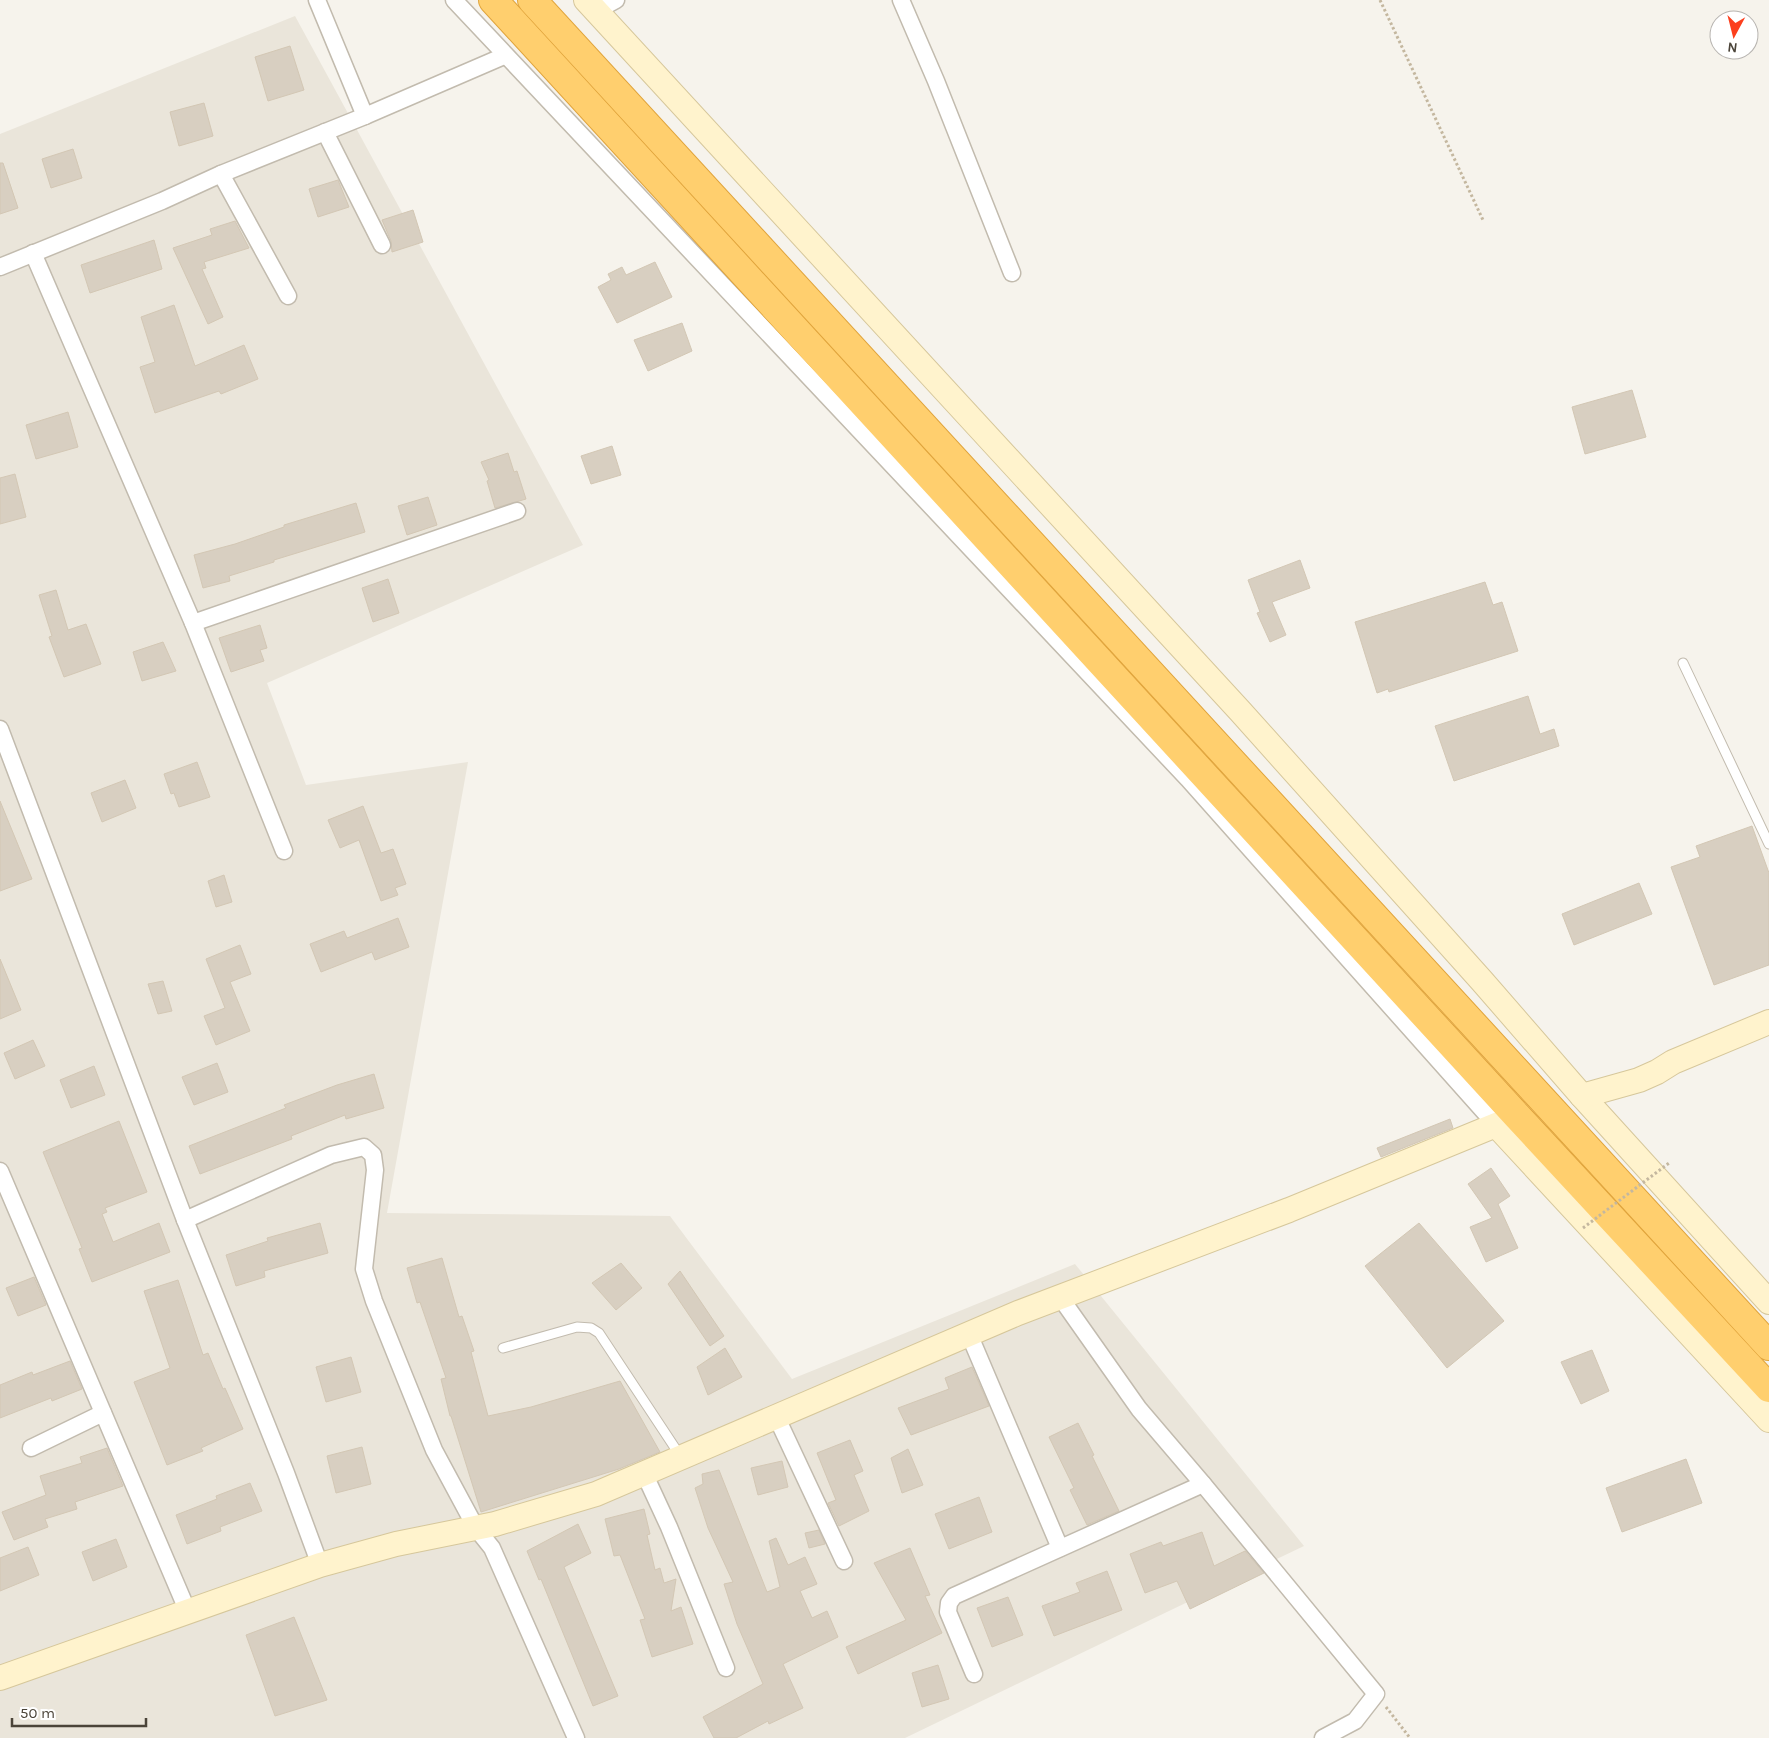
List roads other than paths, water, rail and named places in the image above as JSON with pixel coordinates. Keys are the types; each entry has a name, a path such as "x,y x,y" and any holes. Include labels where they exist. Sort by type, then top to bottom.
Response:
{"highway":[{"path":"493,0 1503,1101 1769,1388"},
{"path":"532,0 1769,1346"}],"street":[{"path":"317,0 365,116"},
{"path":"454,0 504,56 1188,779 1496,1125 1769,1420"},
{"path":"901,0 1012,273"},
{"path":"599,4 1246,718 1482,981 1582,1096 1769,1302"},
{"path":"0,268 504,56"},
{"path":"325,132 382,245"},
{"path":"221,174 288,296"},
{"path":"33,253 193,623 284,851"},
{"path":"193,623 517,512"},
{"path":"0,729 186,1220 286,1473 320,1566"},
{"path":"1582,1096 1639,1080 1673,1062 1769,1022"},
{"path":"0,1678 320,1566 396,1544 517,1518 596,1494 969,1334 1060,1297 1289,1210 1496,1125"},
{"path":"186,1220 331,1155 364,1147 373,1155 375,1170 364,1268 374,1301 434,1450 476,1528 492,1548 576,1738"},
{"path":"0,1171 188,1612"},
{"path":"1060,1297 1139,1409 1376,1694 1355,1722 1323,1738"},
{"path":"969,1334 1060,1548"},
{"path":"30,1448 103,1413"},
{"path":"776,1416 844,1561"},
{"path":"644,1473 669,1527 726,1668"},
{"path":"974,1674 948,1612 949,1603 954,1596 1203,1484"}],"lane":[{"path":"1683,663 1769,844"},
{"path":"503,1348 577,1327 591,1328 599,1332 681,1457"}]}
